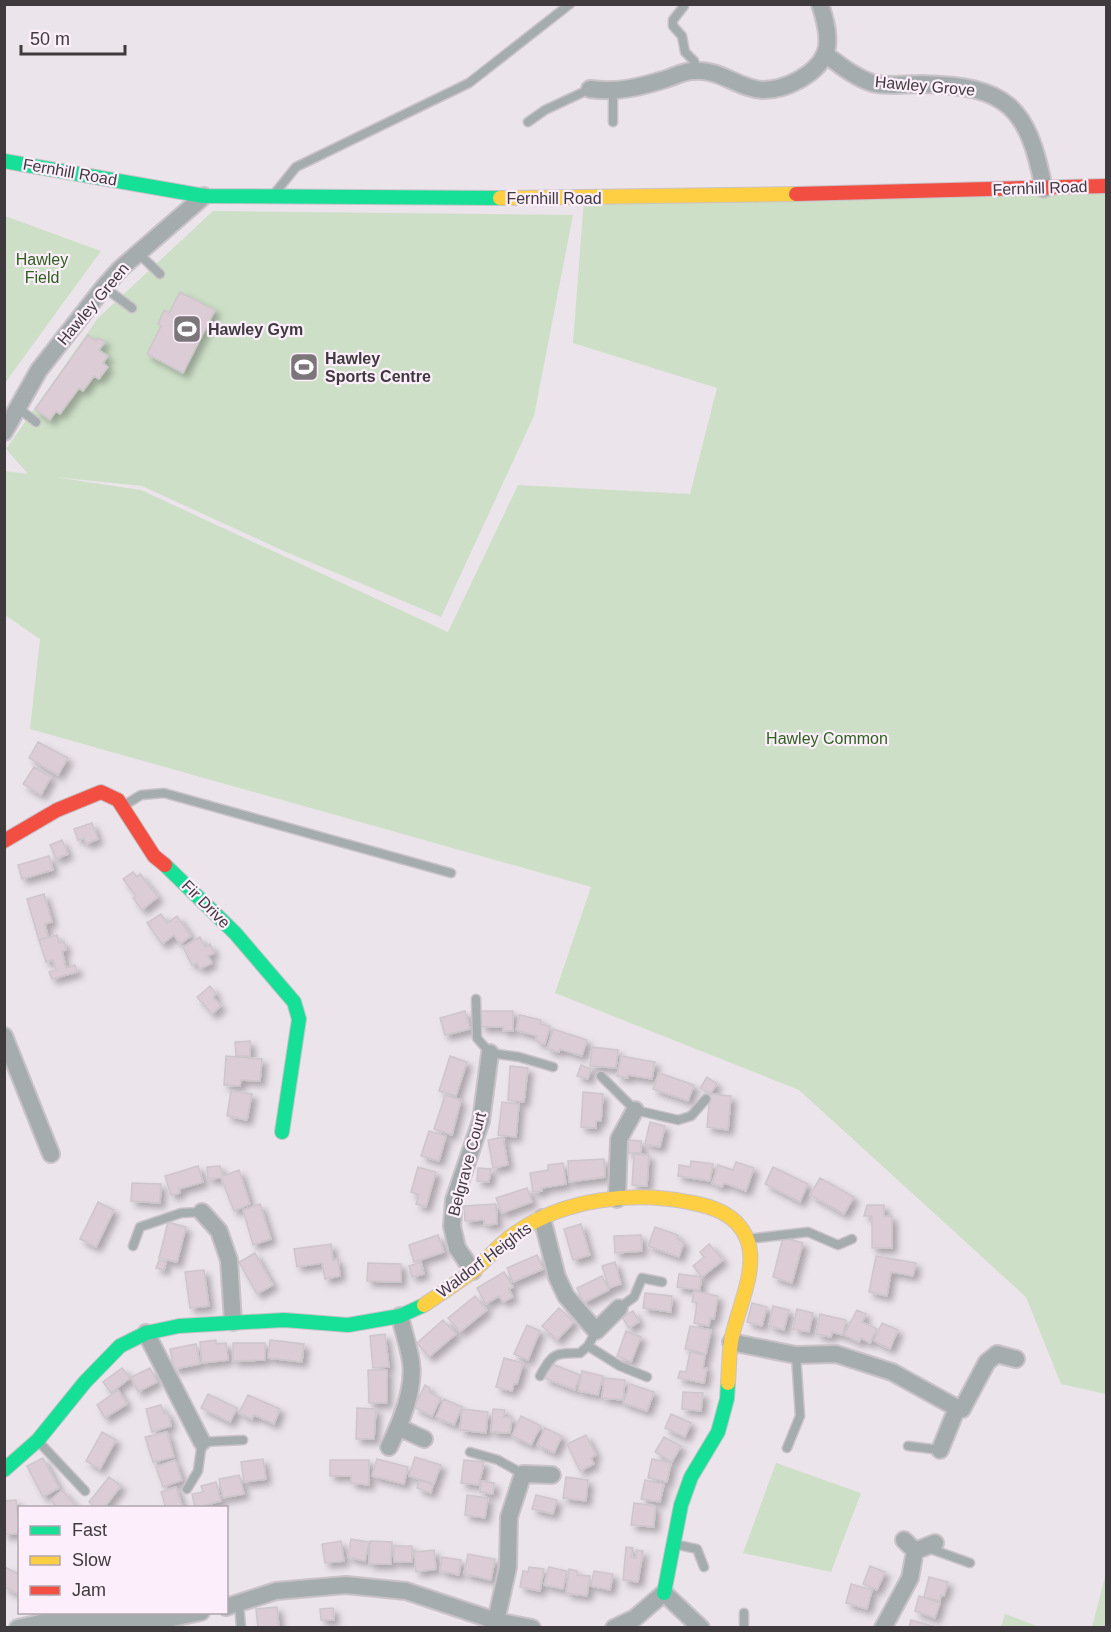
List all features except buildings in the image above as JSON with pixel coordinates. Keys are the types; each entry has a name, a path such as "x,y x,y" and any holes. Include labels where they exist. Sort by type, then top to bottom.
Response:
{"street":[{"path":"590,89 612,92 697,71 725,75 763,90 783,87 804,77 825,54 828,37 820,4"},
{"name":"Hawley Grove","path":"825,54 857,78 874,83 949,85 985,91 1010,105 1029,131 1044,189"},
{"name":"Fernhill Road","path":"4,160 204,196 584,199 1107,186"},
{"name":"Hawley Green","path":"4,432 39,370 104,287 138,253 204,196"},
{"path":"4,841 57,810 101,792 118,800 122,806"},
{"name":"Fir Drive","path":"122,806 154,856 188,885 235,933 294,1002 299,1019 282,1132"},
{"path":"4,1036 51,1154"},
{"name":"Belgrave Court","path":"473,1271 457,1248 452,1226 454,1200 481,1121 490,1053"},
{"path":"617,1199 619,1139 634,1110"},
{"name":"Waldorf Heights","path":"4,1470 38,1440 85,1382 120,1346 146,1333 179,1326 233,1322 284,1320 348,1324 400,1316 424,1305 473,1271 516,1232 542,1218 580,1204 617,1199 669,1198 712,1206 735,1221 747,1240"},
{"path":"202,1212 219,1231 229,1260 233,1322"},
{"path":"542,1218 557,1278 592,1338 619,1308"},
{"path":"614,1628 635,1618 664,1593 681,1505 691,1477 718,1432 727,1399 731,1342 750,1264 747,1240"},
{"path":"389,1446 398,1428 411,1382 411,1362 400,1316"},
{"path":"146,1333 202,1442"},
{"path":"731,1342 796,1355 836,1354 892,1372 962,1409 987,1362 998,1354 1016,1359"},
{"path":"940,1450 957,1408"},
{"path":"398,1428 424,1438"},
{"path":"496,1620 508,1567 509,1516 523,1474 552,1475"},
{"path":"883,1628 910,1578 920,1545"},
{"path":"233,1605 276,1591 346,1585 406,1591 496,1620 532,1628"},
{"path":"664,1593 701,1628"},
{"path":"18,1628 50,1621 182,1614"}],"lane":[{"path":"273,196 279,185 296,167 469,83 570,4"},
{"path":"684,6 672,21 673,26 682,36 685,52 694,61 697,71"},
{"path":"528,122 545,110 590,89"},
{"path":"612,92 613,122"},
{"path":"138,253 160,274"},
{"path":"104,287 132,308"},
{"path":"18,408 36,422"},
{"path":"122,806 141,795 164,793 451,873"},
{"path":"476,999 477,1038 490,1053 519,1057 553,1067"},
{"path":"602,1076 634,1110 678,1120 691,1116 706,1099"},
{"path":"133,1246 140,1227 182,1214 202,1212"},
{"path":"747,1240 793,1232 808,1232 838,1245 852,1239"},
{"path":"619,1308 634,1297 642,1278 662,1282"},
{"path":"540,1376 551,1356 560,1353 580,1353 592,1338 620,1366 647,1377"},
{"path":"786,1448 800,1416 796,1355"},
{"path":"38,1440 85,1491"},
{"path":"187,1489 198,1471 202,1442 243,1440"},
{"path":"908,1446 940,1450"},
{"path":"470,1452 498,1460 523,1474"},
{"path":"674,1544 697,1549 704,1567"},
{"path":"920,1545 970,1563"},
{"path":"233,1605 241,1628"},
{"path":"744,1613 744,1628"}],"green space":[{"name":"Hawley Common","path":"1106,183 1106,1394 1061,1384 1026,1297 799,1090 555,993 591,887 30,729 40,639 5,615 4,471 28,474 6,449 98,318 213,211 573,215 534,416 441,617 286,552 142,486 54,477 141,490 448,632 518,485 690,494 717,388 573,343 584,199"},
{"name":"Hawley Field","path":"4,216 101,251 5,383"},
{"path":"776,1463 861,1493 831,1572 743,1553"},
{"path":"1106,1573 1106,1627 1092,1627"},
{"path":"1005,1614 1040,1627 1001,1627"}],"traffic: fast":[{"path":"4,161 204,196 500,198"},
{"path":"165,865 235,933 294,1002 299,1019 282,1132"},
{"path":"4,1470 38,1440 85,1382 120,1346 146,1333 179,1326 284,1320 348,1325 400,1316 424,1305"},
{"path":"664,1593 681,1505 691,1477 718,1432 727,1399 728,1383"}],"traffic: slow":[{"path":"500,198 796,194"},
{"path":"424,1305 473,1271 511,1236 556,1212 600,1200 644,1197 706,1206 723,1213 737,1223 743,1230 750,1251 749,1277 731,1342 728,1383"}],"traffic: jam":[{"path":"796,194 1106,186"},
{"path":"4,841 57,810 101,792 118,800 154,856 165,865"}],"place":[{"name":"Hawley Gym","path":"187,329"},
{"name":"Hawley Sports Centre","path":"304,367"}]}
